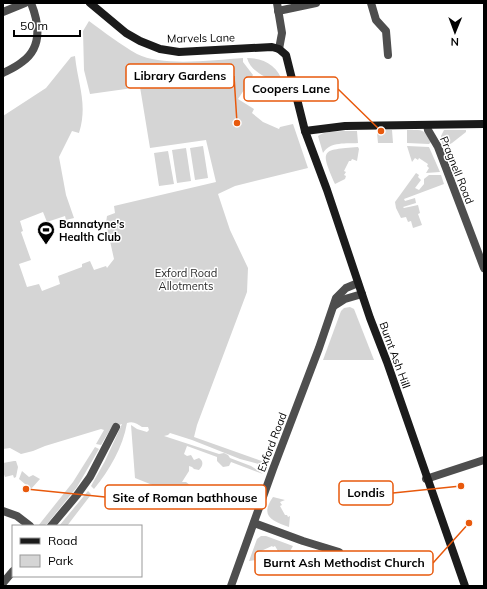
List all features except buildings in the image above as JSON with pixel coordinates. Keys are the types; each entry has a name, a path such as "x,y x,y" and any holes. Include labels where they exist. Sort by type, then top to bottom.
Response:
{"street":[{"path":"3,12 25,3"},
{"path":"3,73 25,60 35,44 38,35 37,21 31,3"},
{"name":"Marvels Lane","path":"90,3 126,33 140,41 160,49 179,52 264,47 276,47 279,49"},
{"path":"279,49 282,33 278,7 316,3"},
{"path":"371,3 376,20 386,31 388,55"},
{"name":"Burnt Ash Hill","path":"279,49 286,55 305,131 387,362 464,586"},
{"path":"305,131 345,126 484,124"},
{"name":"Pragnell Road","path":"427,125 428,130 438,145 484,268"},
{"name":"Exford Road","path":"231,586 336,298 344,289 358,283"},
{"path":"334,306 345,299 362,294"},
{"path":"52,525 90,477 116,427"},
{"path":"426,478 484,460"},
{"path":"3,511 17,516 29,525"},
{"path":"254,523 338,552"},
{"path":"3,583 12,572"}],"green space":[{"name":"Exford Road Allotments","path":"89,21 137,54 148,58 174,62 188,62 243,58 243,62 253,75 247,85 253,89 250,94 244,90 238,99 254,109 252,113 263,122 279,129 280,127 293,124 308,168 235,186 218,194 230,230 248,268 247,292 197,425 194,437 267,463 266,466 240,459 192,440 170,433 164,436 219,454 224,453 230,458 251,466 263,474 231,462 229,466 223,467 217,461 217,457 187,446 184,454 187,456 191,455 194,460 199,458 202,461 199,470 189,466 189,471 182,482 186,482 191,486 189,493 181,493 179,487 174,488 172,491 165,493 162,492 160,488 135,478 131,425 137,429 147,432 149,430 148,427 142,427 132,422 127,423 115,458 94,489 91,486 105,461 122,424 111,428 101,445 96,444 104,430 101,429 21,454 10,448 3,449 3,116 46,88 71,57 75,56 82,94 82,123 79,133 72,131 59,157 66,195 74,218 66,220 65,216 47,222 43,212 20,221 23,231 21,232 31,260 19,264 27,287 39,284 42,291 60,284 58,276 82,267 82,264 90,261 94,270 106,266 107,268 114,259 106,223 107,216 115,213 114,206 216,182 206,140 150,148 140,87 90,94 84,70 83,31"},
{"path":"247,58 265,61 270,64 278,72 283,83 276,83 259,73 252,67"},
{"path":"384,130 392,130 393,143 378,143 377,133 384,133"},
{"path":"407,130 424,132 431,142 429,144 407,143"},
{"path":"444,130 466,130 466,132 443,148 441,136"},
{"path":"342,131 357,131 358,143 334,145 326,149 323,153 318,136 321,134"},
{"path":"203,146 208,178 195,180 190,148"},
{"path":"407,146 429,147 440,172 426,173 429,168 427,166 428,164 419,158 418,160 415,158 412,162"},
{"path":"358,147 357,161 352,159 349,161 344,171 346,172 344,175 346,176 345,179 335,184 327,164 327,154 337,149"},
{"path":"186,148 191,181 177,183 172,150"},
{"path":"168,151 174,184 159,186 154,153"},
{"path":"416,173 419,175 418,177 421,180 415,188 419,190 424,184 424,179 429,175 441,175 444,184 404,199 405,201 415,198 416,203 403,207 404,208 418,205 420,213 418,214 422,225 413,228 411,221 408,222 406,217 401,218 395,202"},
{"path":"350,307 354,309 374,360 323,360 341,311 344,308"},
{"path":"95,447 99,449 77,487 47,524 39,525 73,482"},
{"path":"16,461 18,467 16,477 14,478 13,475 5,477 3,472 3,463"},
{"path":"22,471 29,477 33,475 40,479 31,489 19,479"},
{"path":"88,491 91,494 90,496 68,525 60,525"},
{"path":"273,497 285,500 280,502 282,505 280,506 285,515 288,517 290,516 289,527 273,520 268,514 267,509"},
{"path":"261,536 266,536 293,546 286,555 282,554 280,550 278,551 275,546 272,546 261,551 262,554 260,555 262,559 249,561 257,539"}],"place":[{"name":"Library Gardens","path":"237,123"},
{"name":"Coopers Lane","path":"381,131"},
{"name":"Bannatyne's Health Club","path":"46,245"},
{"name":"Londis","path":"461,486"},
{"name":"Site of Roman bathhouse","path":"26,489"},
{"name":"Burnt Ash Methodist Church","path":"469,523"}]}
